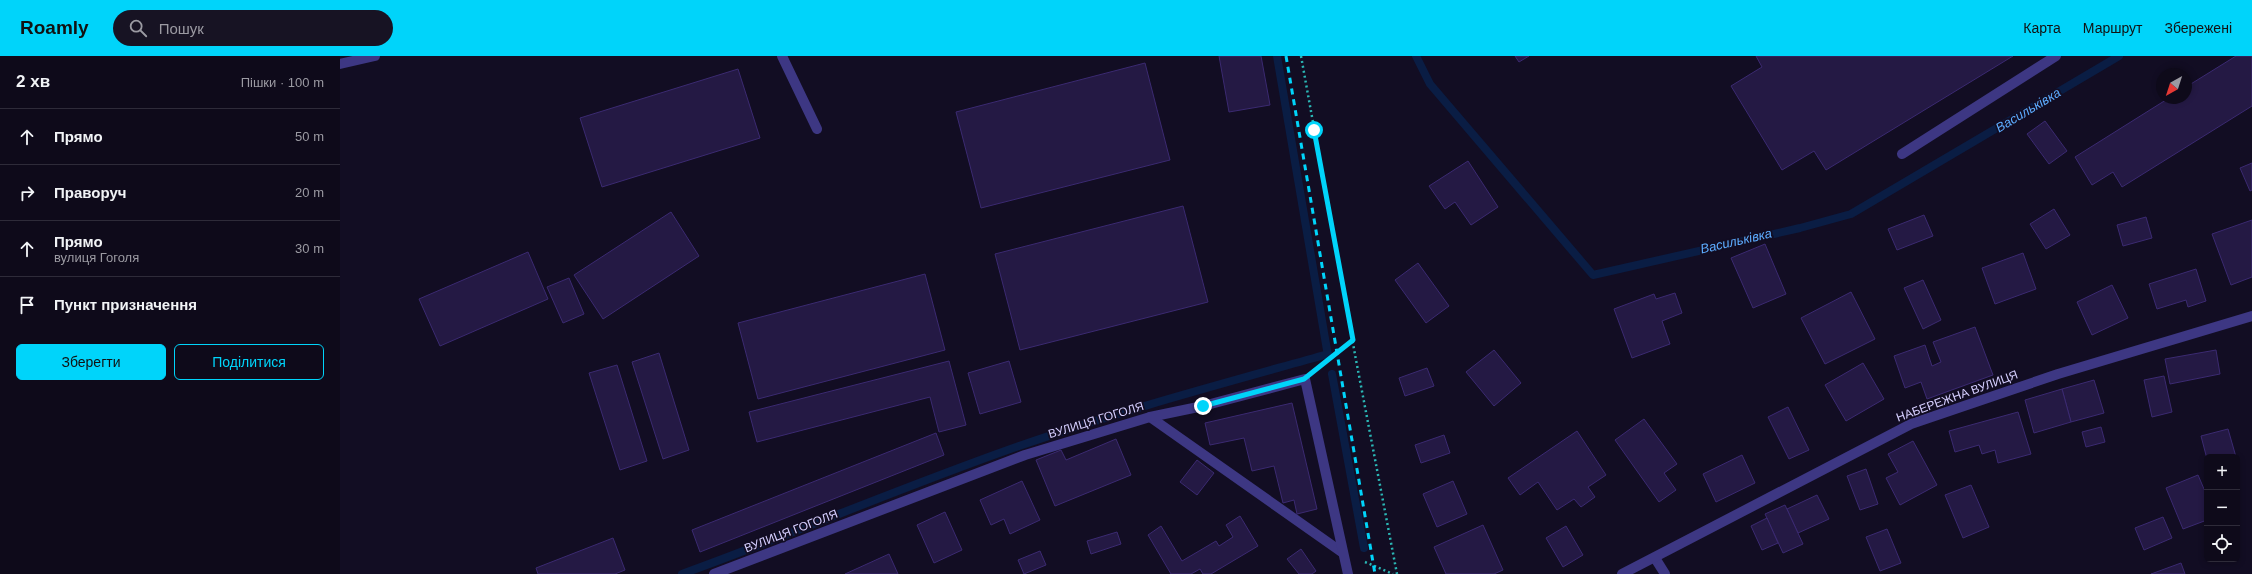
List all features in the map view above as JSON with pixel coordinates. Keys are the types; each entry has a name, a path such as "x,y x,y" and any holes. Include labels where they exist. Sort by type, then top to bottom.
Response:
{"street":[{"path":"340,64 375,56"},
{"path":"782,56 817,129"},
{"path":"1902,154 2056,56"},
{"name":"НАБЕРЕЖНА ВУЛИЦЯ","path":"1622,574 1911,424 2058,374 2252,316"},
{"path":"1304,379 1348,574"},
{"name":"ВУЛИЦЯ ГОГОЛЯ","path":"714,574 1025,455 1150,416 1203,406 1304,379"},
{"path":"1150,416 1343,553"},
{"path":"1655,558 1665,574"}],"path":[{"path":"1301,56 1397,574"},
{"path":"1304,379 1353,340"},
{"path":"1343,553 1392,574"}],"building":[{"path":"1219,56 1261,56 1270,105 1229,112"},
{"path":"1515,56 1529,56 1519,62"},
{"path":"1756,56 2013,56 1826,170 1814,151 1782,170 1731,86 1762,67"},
{"path":"2236,56 2252,56 2252,106 2122,187 2113,172 2092,185 2075,157 2159,104 2192,104 2192,83"},
{"path":"1145,63 1170,160 981,208 956,112"},
{"path":"738,69 760,138 602,187 580,118"},
{"path":"2045,121 2067,151 2049,164 2027,134"},
{"path":"1468,161 1498,207 1471,225 1455,202 1445,209 1429,186"},
{"path":"2252,163 2252,190 2250,191 2240,168"},
{"path":"1183,206 1208,302 1020,350 995,254"},
{"path":"2054,209 2070,235 2046,249 2030,224"},
{"path":"671,212 699,256 603,319 574,275"},
{"path":"1924,215 1933,236 1897,250 1888,229"},
{"path":"2146,217 2152,238 2123,246 2117,225"},
{"path":"2252,220 2252,277 2231,285 2212,234"},
{"path":"1765,244 1786,294 1753,308 1731,258"},
{"path":"528,252 548,299 440,346 419,299"},
{"path":"2023,253 2036,289 1995,304 1982,268"},
{"path":"1418,263 1449,306 1426,323 1395,280"},
{"path":"2196,269 2206,301 2188,307 2186,300 2157,309 2149,284"},
{"path":"925,274 945,350 758,399 738,323"},
{"path":"569,278 584,314 563,323 547,287"},
{"path":"1923,280 1941,320 1923,329 1904,288"},
{"path":"2112,285 2128,318 2092,335 2077,302"},
{"path":"1851,292 1875,339 1825,364 1801,318"},
{"path":"1675,293 1682,313 1662,321 1670,344 1632,358 1614,309 1654,294 1656,299"},
{"path":"1975,327 1993,375 1927,399 1921,382 1905,388 1894,356 1925,345 1932,366 1941,362 1933,342"},
{"path":"1494,350 1521,383 1494,406 1466,372"},
{"path":"2216,350 2220,374 2170,384 2165,359"},
{"path":"659,353 689,450 663,459 632,362"},
{"path":"949,361 966,425 939,432 930,397 757,442 749,412"},
{"path":"1009,361 1021,402 980,414 968,373"},
{"path":"1863,363 1884,399 1846,421 1825,385"},
{"path":"617,365 647,461 620,470 589,373"},
{"path":"1427,368 1434,386 1405,396 1399,378"},
{"path":"2164,376 2172,412 2152,417 2144,380"},
{"path":"2094,380 2104,413 2071,422 2062,389"},
{"path":"2062,389 2071,422 2034,433 2025,400"},
{"path":"1292,403 1317,509 1297,514 1294,500 1283,503 1274,466 1252,471 1244,438 1210,445 1205,423"},
{"path":"1788,407 1809,450 1789,459 1768,417"},
{"path":"2018,412 2031,454 1998,463 1995,450 1982,454 1979,445 1955,452 1949,431"},
{"path":"1644,419 1677,464 1664,473 1676,490 1659,502 1615,440"},
{"path":"2101,427 2105,442 2086,447 2082,432"},
{"path":"2228,429 2235,454 2206,454 2201,436"},
{"path":"1577,431 1606,475 1588,487 1595,497 1581,507 1574,499 1557,510 1538,482 1520,495 1508,478"},
{"path":"936,433 944,455 700,552 692,530"},
{"path":"1444,435 1450,453 1421,463 1415,445"},
{"path":"1116,439 1131,475 1055,506 1036,460 1061,450 1066,460"},
{"path":"1913,441 1937,485 1900,505 1886,478 1898,472 1888,454"},
{"path":"1742,455 1755,483 1716,502 1703,474"},
{"path":"1197,460 1214,473 1197,495 1180,482"},
{"path":"1866,469 1878,504 1860,510 1847,476"},
{"path":"2198,475 2204,489 2204,521 2183,529 2166,488"},
{"path":"1022,481 1040,520 1010,534 1004,519 991,525 980,500"},
{"path":"1453,481 1467,514 1437,527 1423,494"},
{"path":"1971,485 1989,527 1963,538 1945,495"},
{"path":"1817,495 1829,519 1798,533 1787,509"},
{"path":"1785,505 1803,544 1783,553 1765,514"},
{"path":"945,512 962,550 934,563 917,525"},
{"path":"1240,516 1258,546 1211,574 1203,574 1200,569 1191,574 1171,574 1148,535 1161,526 1182,561 1216,541 1219,546 1233,537 1226,525"},
{"path":"2163,517 2172,538 2144,550 2135,528"},
{"path":"1767,518 1778,543 1762,550 1751,526"},
{"path":"1483,525 1503,570 1494,574 1446,574 1434,547"},
{"path":"1566,526 1583,555 1563,567 1546,538"},
{"path":"1887,529 1901,563 1880,571 1866,537"},
{"path":"1117,532 1121,544 1091,554 1087,541"},
{"path":"613,538 625,570 615,574 538,574 536,568"},
{"path":"1301,549 1316,571 1312,574 1299,574 1287,559"},
{"path":"1040,551 1046,565 1024,574 1018,560"},
{"path":"889,554 898,574 845,574"},
{"path":"2181,563 2185,574 2151,574"}],"waterway":[{"path":"1277,56 1328,356"},
{"name":"Васильківка","path":"1416,56 1430,84 1593,275 1800,228 1851,214 2119,56"},
{"path":"682,574 934,477 1057,433 1134,409 1328,354"},
{"path":"1332,374 1364,548"}],"railway":[{"path":"1286,56 1375,574"}],"route":[{"path":"1203,406 1304,379 1353,340 1314,130"}]}
